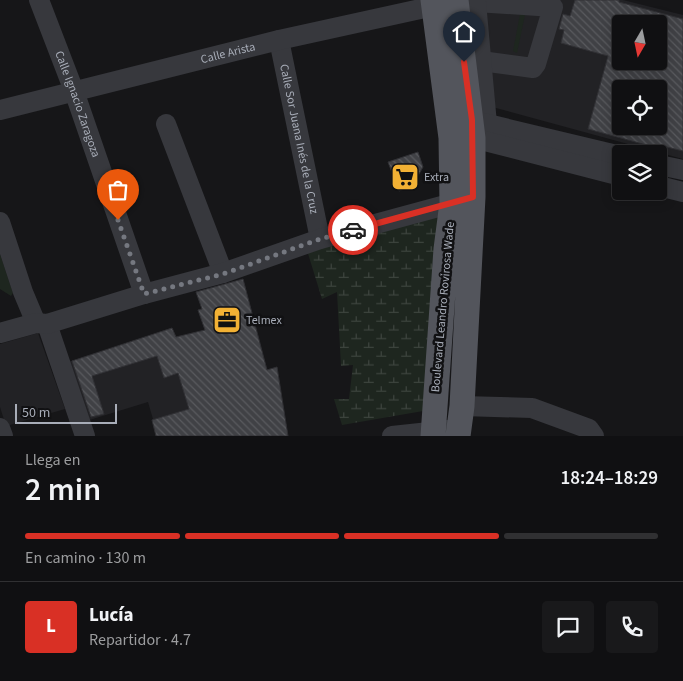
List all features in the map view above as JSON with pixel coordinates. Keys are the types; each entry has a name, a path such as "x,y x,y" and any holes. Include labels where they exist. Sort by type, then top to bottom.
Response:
{"main road":[{"name":"Boulevard Leandro Rovirosa Wade","path":"451,2 471,130 463,200 460,424"},
{"name":"Boulevard Leandro Rovirosa Wade","path":"433,433 446,249 463,200"}],"street":[{"name":"Calle Ignacio Zaragoza","path":"39,0 74,91 144,294"},
{"name":"Calle Arista","path":"0,110 279,40 451,2 552,7 536,64 533,68 481,61"},
{"path":"451,2 481,61 471,130"},
{"name":"Calle Sor Juana Inés de la Cruz","path":"279,40 320,239"},
{"path":"166,124 223,274"},
{"path":"471,130 612,154"},
{"path":"471,130 612,173"},
{"path":"667,167 683,170"},
{"path":"667,188 683,192"},
{"path":"0,333 42,324 144,294 223,274 320,239 463,200"},
{"path":"0,222 22,292 42,324 84,436"},
{"path":"392,436 433,433 516,406 548,413 590,429 594,436"},
{"path":"548,413 562,436"},
{"path":"0,428 3,436"}],"shaded area":[{"path":"460,0 623,0 683,15 683,159 667,155 667,145 632,145 474,102"},
{"path":"172,329 193,387 277,367 288,436 158,436 148,402 83,422 65,363"},
{"path":"38,333 65,409 6,426 0,407 0,344"}],"green space":[{"path":"521,9 526,10 517,53 513,51"},
{"path":"441,209 423,411 342,425 334,399 349,399 353,365 341,366 337,292 322,299 306,247"},
{"path":"0,254 13,293 11,296 0,289"}],"building":[{"path":"575,0 619,0 619,2 668,15 612,15 612,70 668,70 668,15 683,19 683,151 667,147 667,145 646,145 588,129 608,56 561,43 564,30 559,29 563,14 570,16"},
{"name":"Extra","path":"418,152 423,167 412,186 399,191 388,162"},
{"path":"243,279 267,370 277,367 288,436 156,436 152,420 189,409 178,373 164,378 157,356 92,376 104,414 91,417 72,361 172,328 176,337 205,330 198,310 202,309 196,292"}],"way so far":[{"path":"118,220 144,294 223,274 320,239 353,230"}],"place":[{"name":"Extra","path":"405,177"},
{"name":"Telmex","path":"227,320"}],"route":[{"path":"353,230 473,197 472,120 464,62"}]}
